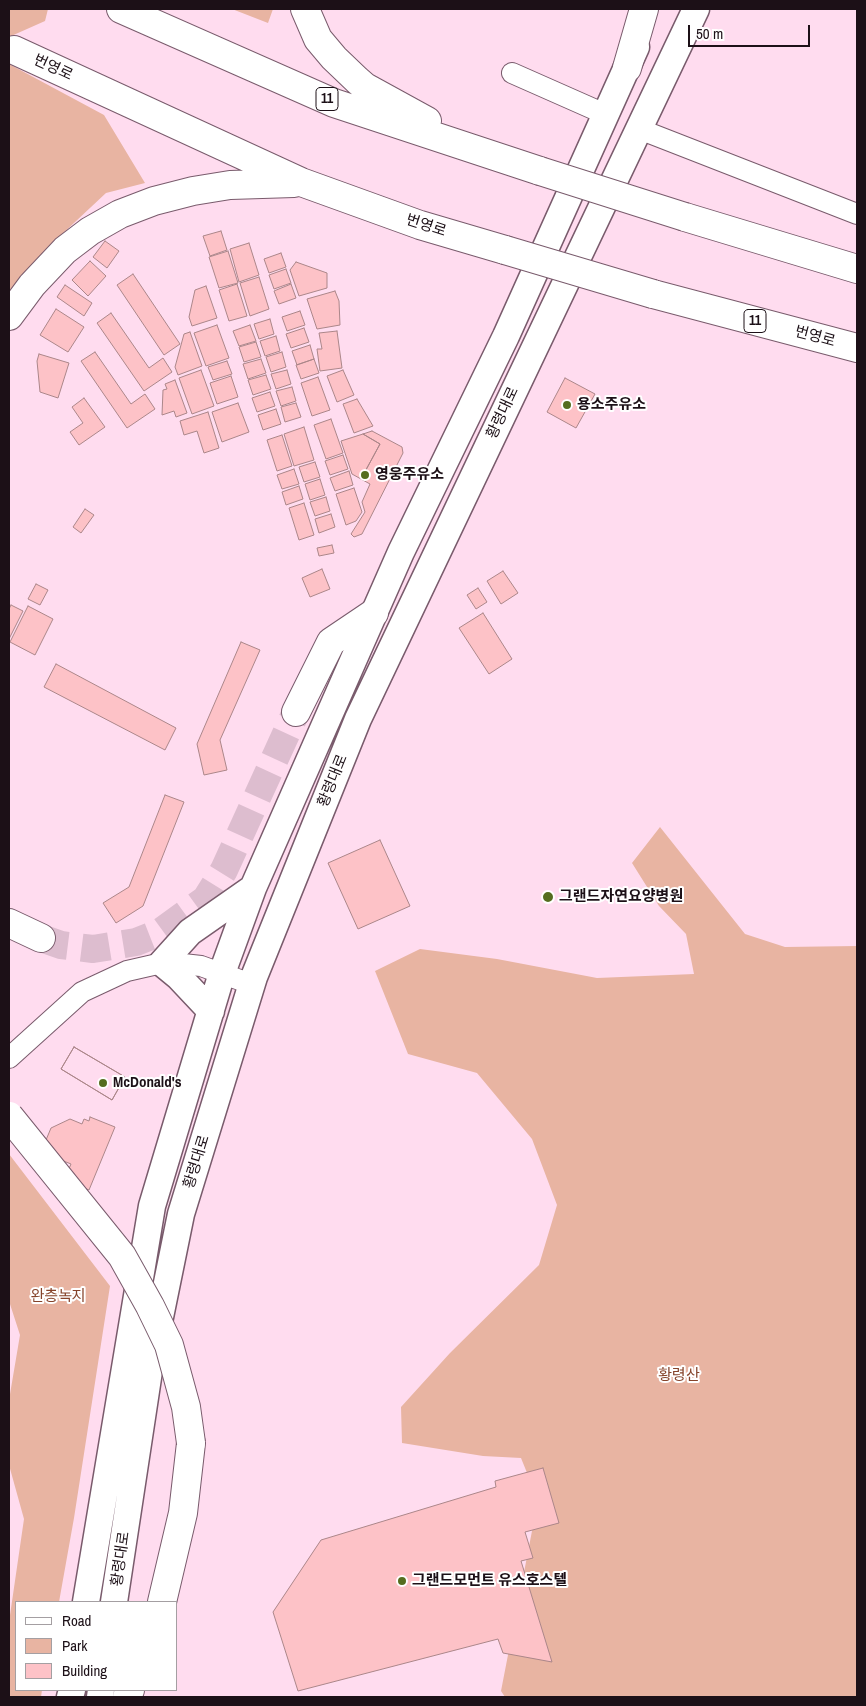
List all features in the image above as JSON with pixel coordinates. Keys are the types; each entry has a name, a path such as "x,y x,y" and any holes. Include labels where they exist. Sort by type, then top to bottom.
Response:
{"highway":[{"name":"11","path":"121,9 334,103 494,158 857,269"},
{"path":"305,9 318,39 334,58 365,87 494,158"},
{"path":"627,68 644,9"},
{"name":"번영로","path":"14,50 301,182 420,225 654,294 857,348"},
{"path":"9,316 32,285 64,250 90,231 120,214 154,200 230,185 301,182"},
{"path":"296,712 331,642 374,613"},
{"path":"9,922 41,938"},
{"path":"9,1116 122,1256 169,1345 186,1407 191,1443 183,1513 162,1601"}],"main road":[{"name":"황령대로","path":"86,1601 152,1206 222,973 253,888 401,552 506,336 607,115 652,9"},
{"name":"황령대로","path":"114,1601 149,1371 181,1214 252,984 358,719 696,9"},
{"path":"680,43 707,9"},
{"path":"211,1011 179,977 162,963 190,932 253,888"}],"street":[{"path":"512,72 607,115"},
{"path":"640,129 857,214"},
{"path":"9,1058 82,992 127,971 162,963 201,966 252,984"}],"green space":[{"path":"9,9 48,9 45,21 9,37"},
{"path":"232,9 273,9 268,23"},
{"path":"9,64 104,115 145,183 106,193 59,237 9,291"},
{"name":"황령산","path":"660,827 745,934 785,947 857,946 857,1697 505,1697 501,1691 538,1500 521,1458 483,1456 402,1443 401,1407 450,1353 539,1265 557,1205 532,1139 477,1073 408,1054 375,971 420,949 497,959 597,978 694,974 686,934 659,906 632,863"},
{"name":"완층녹지","path":"9,1154 110,1286 59,1601 15,1601 15,1691 42,1691 41,1697 9,1697 9,1622 24,1519 9,1465 9,1400 20,1335 9,1301"}],"building":[{"path":"221,231 227,250 210,256 203,236"},
{"path":"105,241 119,251 107,268 93,257"},
{"path":"249,243 259,275 239,282 230,249"},
{"path":"228,251 238,283 219,288 209,257"},
{"path":"281,253 286,267 269,273 264,259"},
{"path":"90,261 106,276 88,296 72,280"},
{"path":"296,262 327,273 327,288 299,296 290,270"},
{"path":"286,269 291,283 274,289 269,275"},
{"path":"133,274 180,344 164,355 117,285"},
{"path":"259,277 269,309 250,316 240,283"},
{"path":"237,284 247,316 229,321 219,290"},
{"path":"291,284 296,298 279,304 274,291"},
{"path":"65,285 92,303 84,316 57,297"},
{"path":"206,286 217,318 192,326 189,317 195,290"},
{"path":"335,291 339,301 340,325 317,329 307,299"},
{"path":"56,309 84,327 68,352 40,335"},
{"path":"300,311 305,325 287,331 282,317"},
{"path":"111,313 149,368 163,358 172,372 144,391 97,323"},
{"path":"270,319 274,334 259,339 254,324"},
{"path":"217,325 229,358 206,366 194,333"},
{"path":"250,325 256,341 239,346 233,331"},
{"path":"304,328 309,342 291,348 286,334"},
{"path":"337,331 342,368 320,371 317,349 322,349 319,333"},
{"path":"190,332 202,366 178,375 175,367 184,334"},
{"path":"276,336 280,351 265,356 260,341"},
{"path":"256,342 261,357 244,362 239,347"},
{"path":"310,345 314,359 297,365 292,351"},
{"path":"95,352 131,404 145,394 155,409 127,428 81,361"},
{"path":"282,352 286,367 271,372 266,357"},
{"path":"39,354 69,363 58,398 40,392 37,361"},
{"path":"261,359 266,373 248,379 243,364"},
{"path":"314,359 319,373 301,379 296,365"},
{"path":"227,361 232,374 213,380 208,367"},
{"path":"201,370 214,406 192,414 179,378"},
{"path":"287,370 291,384 276,389 271,374"},
{"path":"343,370 354,395 337,402 327,376"},
{"path":"266,375 271,389 253,395 248,380"},
{"path":"231,376 238,397 217,404 210,383"},
{"path":"318,377 330,410 312,416 301,383"},
{"path":"565,378 595,394 576,428 547,412"},
{"path":"175,380 187,413 176,417 174,411 162,415 163,390 167,389 165,384"},
{"path":"292,387 296,401 281,406 276,391"},
{"path":"270,392 275,406 257,412 252,398"},
{"path":"84,398 105,427 79,445 70,432 83,423 72,407"},
{"path":"357,399 373,426 354,433 343,404"},
{"path":"238,403 249,432 222,442 212,412"},
{"path":"296,403 301,417 285,422 281,407"},
{"path":"276,409 281,424 263,430 258,415"},
{"path":"208,412 219,448 204,453 197,431 184,435 180,421"},
{"path":"331,419 343,453 326,459 314,425"},
{"path":"304,427 314,460 294,466 284,434"},
{"path":"372,431 402,447 403,453 362,534 354,537 351,534 365,512 362,502 370,484 361,479 380,444 363,434"},
{"path":"363,434 380,444 361,479 352,474 341,441"},
{"path":"282,435 292,466 277,471 267,440"},
{"path":"343,455 348,469 330,475 325,461"},
{"path":"315,462 320,477 304,482 299,467"},
{"path":"294,469 299,484 282,489 277,475"},
{"path":"349,471 353,485 335,491 330,478"},
{"path":"320,479 325,495 310,500 305,484"},
{"path":"299,486 303,499 286,505 282,492"},
{"path":"354,488 362,512 356,521 346,525 336,494"},
{"path":"326,497 330,511 315,516 310,502"},
{"path":"304,503 314,535 299,540 289,508"},
{"path":"85,509 94,515 81,533 73,527"},
{"path":"331,514 335,527 319,533 315,519"},
{"path":"332,545 334,553 319,556 317,548"},
{"path":"322,569 330,589 310,597 302,578"},
{"path":"503,571 518,593 501,604 487,581"},
{"path":"36,584 48,590 40,605 28,599"},
{"path":"478,588 487,602 476,609 467,595"},
{"path":"11,605 23,611 9,639 9,609"},
{"path":"28,606 53,619 35,655 10,642"},
{"path":"483,613 512,659 489,674 459,628"},
{"path":"241,642 260,650 220,740 227,770 204,775 197,744"},
{"path":"56,664 176,728 165,750 44,687"},
{"path":"165,795 184,802 143,906 116,923 103,903 129,887"},
{"path":"380,840 410,906 358,929 328,863"},
{"path":"74,1047 125,1077 112,1100 61,1069"},
{"path":"74,1047 125,1077 112,1100 61,1069"},
{"path":"90,1117 115,1127 89,1190 64,1180 71,1164 41,1152 51,1128 70,1119 82,1124 84,1119 89,1121"},
{"path":"543,1468 559,1523 525,1532 533,1558 521,1561 552,1662 503,1653 498,1639 298,1691 273,1612 321,1540 496,1487 495,1481"}],"tunnel":[{"path":"41,938 61,945 93,949 136,942 159,933 206,899 224,870 296,712"}],"place":[{"name":"용소주유소","path":"567,405"},
{"name":"영웅주유소","path":"365,475"},
{"name":"그랜드자연요양병원","path":"548,897"},
{"name":"McDonald's","path":"103,1083"},
{"name":"그랜드모먼트 유스호스텔","path":"402,1581"}]}
